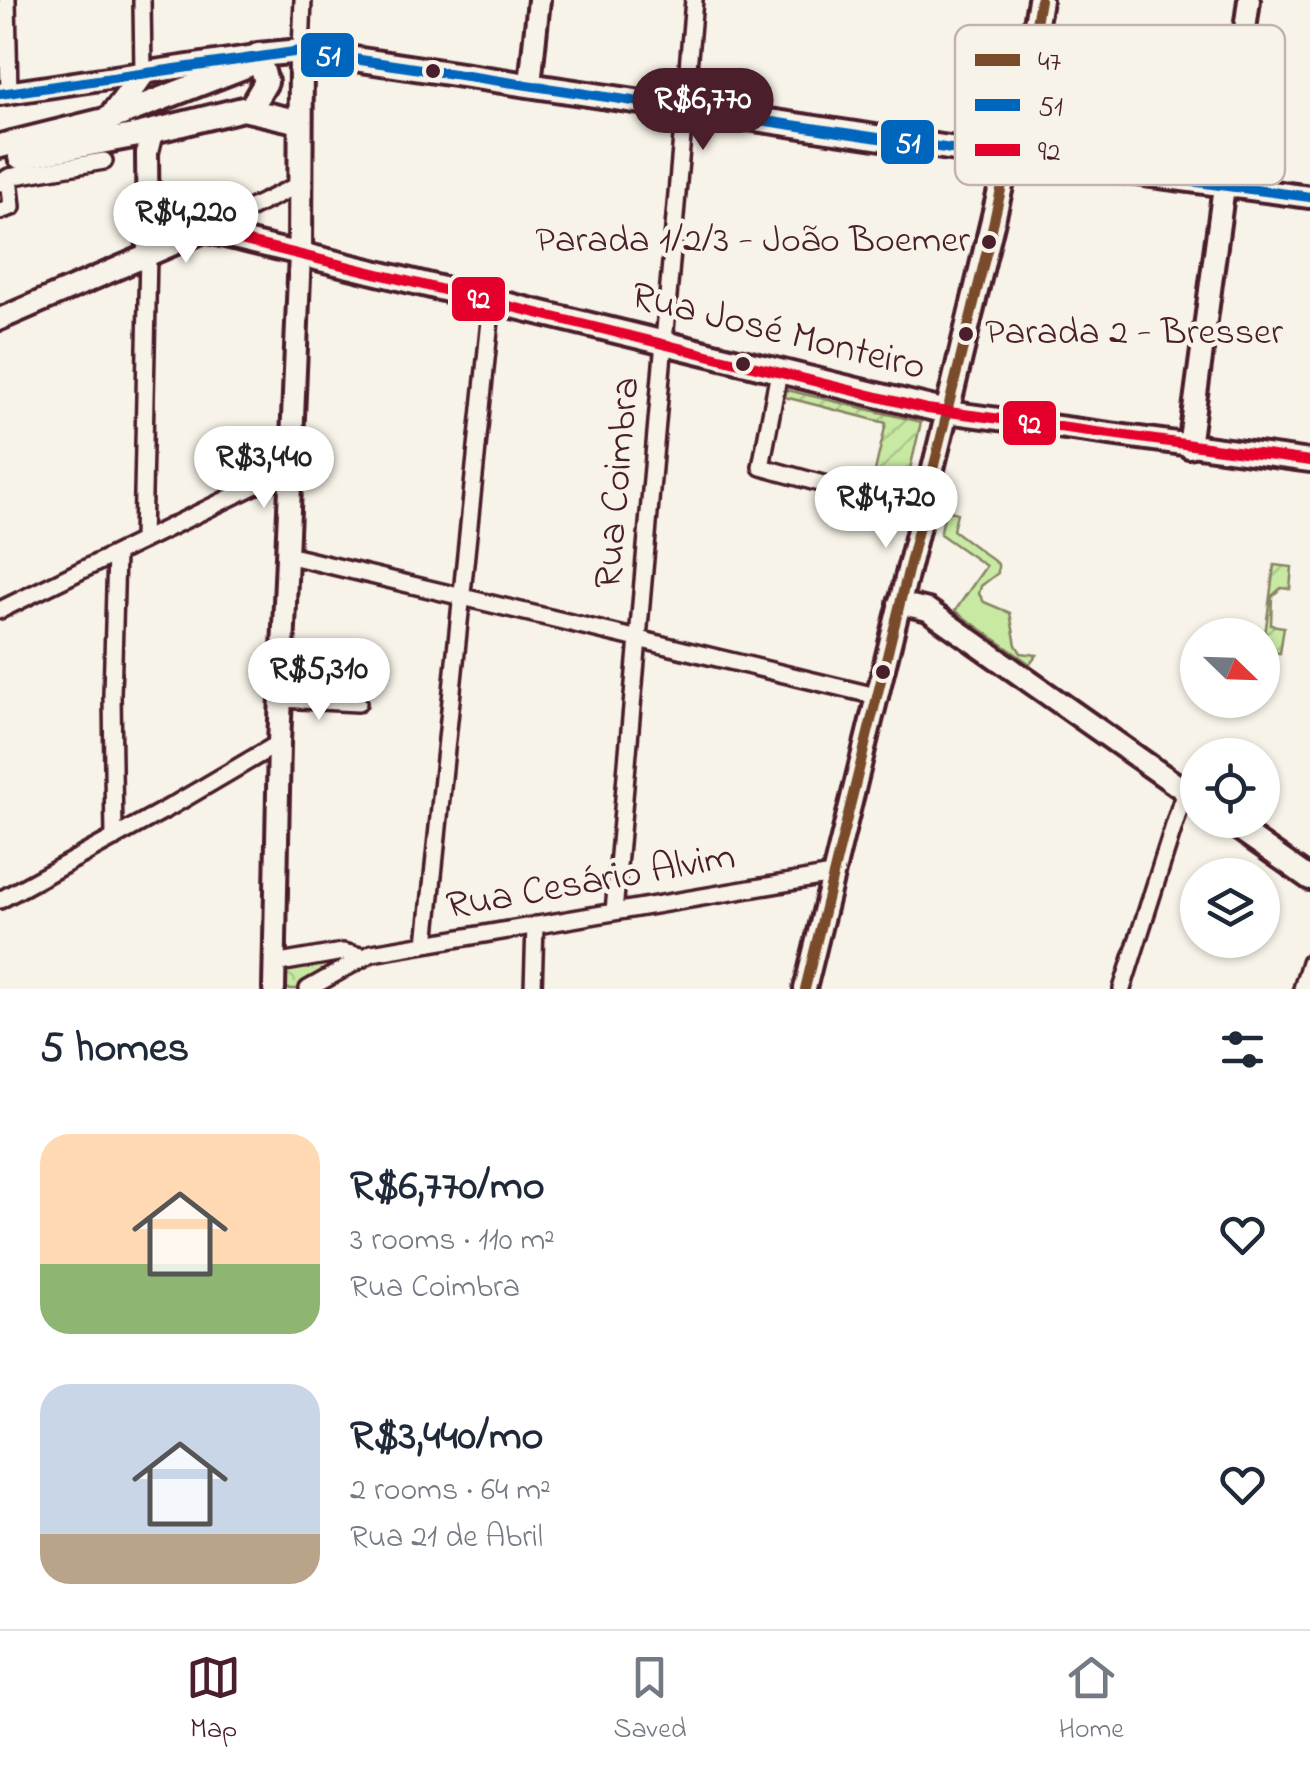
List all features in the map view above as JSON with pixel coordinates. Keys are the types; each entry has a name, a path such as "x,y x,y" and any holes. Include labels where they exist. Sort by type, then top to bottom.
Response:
{"main road":[{"path":"1035,25 1040,0"},
{"path":"300,254 301,50"},
{"path":"2,174 34,148 251,64 258,55 301,50 955,148"},
{"path":"250,109 266,82 258,55"},
{"path":"109,120 143,74"},
{"path":"0,146 34,148 144,140 250,109 300,122"},
{"path":"947,412 1002,185"},
{"name":"Rua José Monteiro","path":"300,254 947,412"}],"street":[{"path":"7,0 5,94 258,55"},
{"path":"142,0 143,74"},
{"path":"301,50 303,0"},
{"path":"530,84 539,0"},
{"name":"Rua Coimbra","path":"614,912 694,0"},
{"path":"1247,25 1250,0"},
{"path":"142,541 148,254 144,140"},
{"path":"0,211 12,206 2,174 104,161"},
{"path":"0,319 204,231 300,184"},
{"path":"1217,185 1310,196"},
{"path":"1188,446 1224,186"},
{"path":"204,231 300,254 279,743 274,989"},
{"path":"426,944 492,302"},
{"path":"779,372 761,467 922,511"},
{"path":"804,989 947,412 1188,446 1275,463 1310,461"},
{"path":"0,610 291,468"},
{"path":"114,838 112,694 116,554"},
{"path":"287,555 876,696"},
{"path":"899,603 928,610 1180,788"},
{"path":"282,700 358,703"},
{"path":"0,900 279,743"},
{"path":"1122,989 1180,827"},
{"path":"1252,838 1310,879"},
{"name":"Rua Cesário Alvim","path":"308,989 361,956 832,876"},
{"path":"533,989 535,925"},
{"name":"Rua Cesário Alvim","path":"274,964 343,952 361,956"},
{"path":"1302,989 1310,962"}],"green space":[{"path":"787,390 921,422 905,491 872,484 886,423 785,397"},
{"path":"946,510 957,513 953,530 998,564 998,573 981,586 979,594 984,602 1010,613 1021,653 1037,655 1030,664 955,611 986,566 940,534"},
{"path":"1274,565 1292,567 1290,589 1281,588 1272,596 1271,618 1267,618"},
{"path":"349,958 301,989 286,989 287,966"}],"transit line":[{"name":"47","path":"1036,25 1040,0"},
{"name":"51","path":"0,94 301,51 955,150"},
{"name":"47","path":"805,989 1002,185"},
{"name":"51","path":"1219,185 1310,197"},
{"name":"92","path":"204,231 927,409 1310,461"}],"place":[{"name":"Parada 1/2/3 - João Boemer","path":"989,242"},
{"name":"Parada 2 - Bresser","path":"966,334"}]}
